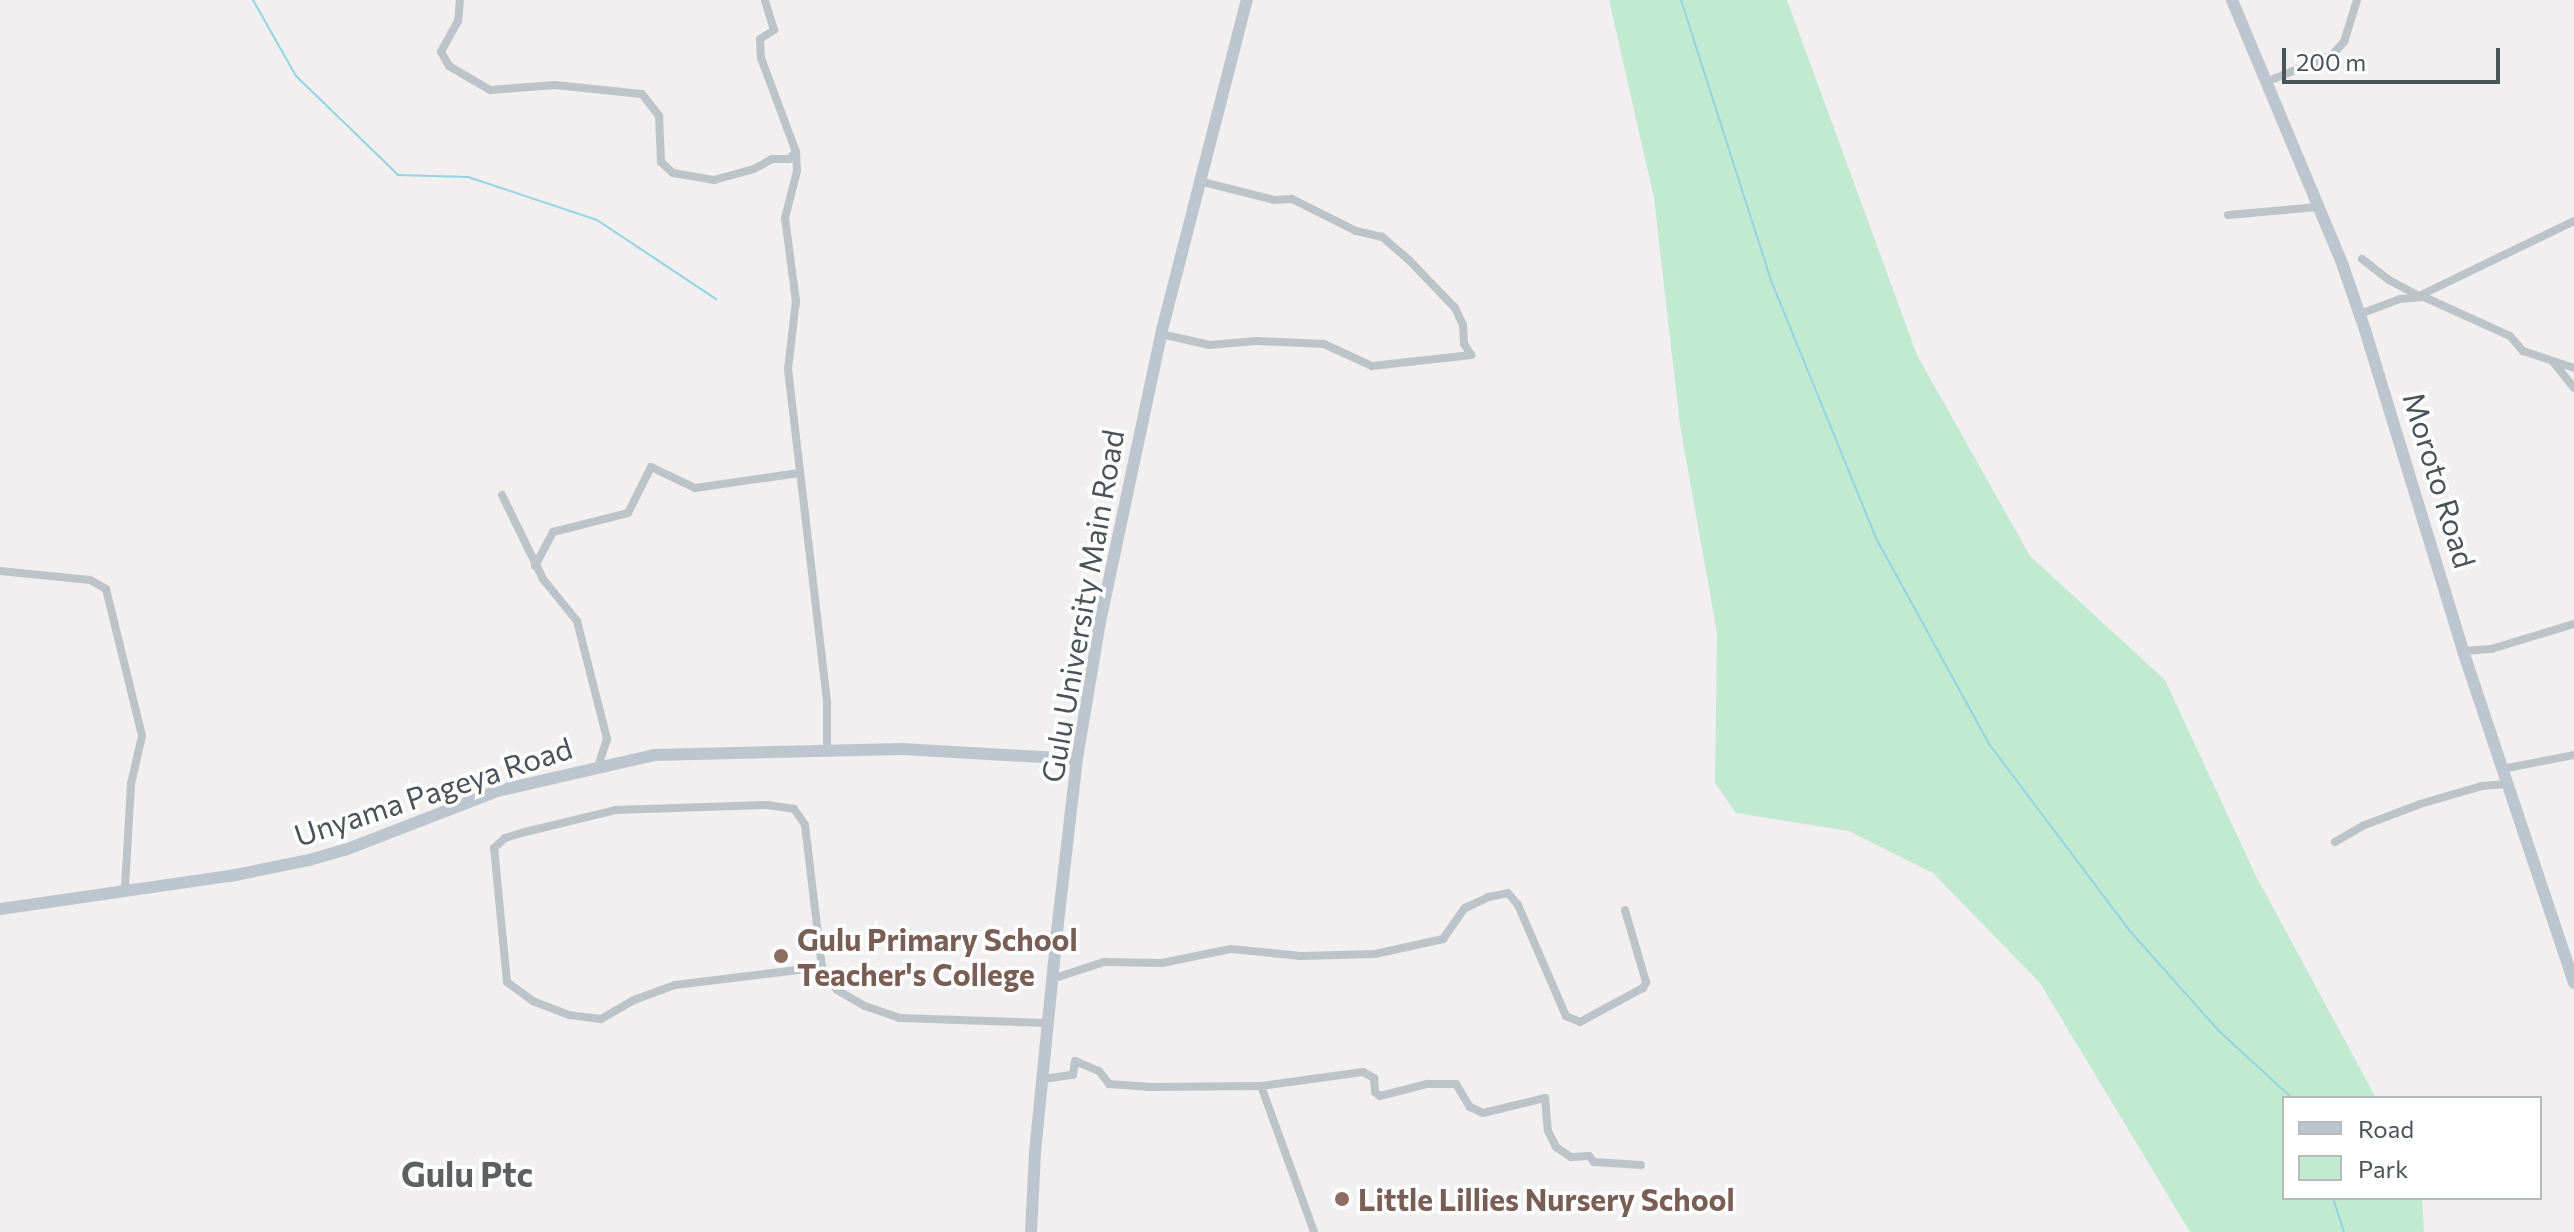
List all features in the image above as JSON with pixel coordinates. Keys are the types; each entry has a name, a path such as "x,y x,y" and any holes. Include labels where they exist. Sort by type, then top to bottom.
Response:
{"street":[{"path":"460,0 458,21 441,52 449,66 479,86 490,90 555,85 642,94 659,116 661,162 673,173 723,180 772,159 789,159 796,152"},
{"path":"765,0 774,30 760,39 761,58 796,152 797,171 785,218 796,301 788,369 827,703 827,749"},
{"name":"Gulu University Main Road","path":"1031,1232 1052,979 1077,759 1113,555 1161,334 1247,0"},
{"name":"Moroto Road","path":"2232,0 2360,314 2463,651 2574,983"},
{"path":"2266,82 2332,55 2344,42 2357,0"},
{"path":"1161,334 1210,345 1256,341 1324,344 1372,366 1471,355 1464,344 1463,325 1455,308 1382,237 1356,231 1292,199 1274,200 1199,181"},
{"path":"2228,215 2318,207"},
{"path":"2360,314 2419,296 2574,221"},
{"path":"2362,259 2389,280 2419,296 2503,333 2523,351 2574,368"},
{"path":"2554,362 2574,388"},
{"path":"535,566 553,532 628,513 651,467 695,488 799,473"},
{"path":"502,495 535,566 552,591 566,603 582,635 607,739 598,766"},
{"path":"0,571 90,580 106,589 142,736 131,784 125,889"},
{"path":"2463,651 2491,649 2574,624"},
{"name":"Unyama Pageya Road","path":"0,909 230,876 333,854 497,791 654,755 902,749 1077,759"},
{"path":"2502,769 2574,755"},
{"path":"2335,842 2365,825 2420,804 2473,788 2506,784"},
{"path":"822,967 675,985 634,1000 601,1019 569,1015 533,1001 507,982 494,848 505,838 616,810 767,805 794,809 805,825 822,967 837,990 865,1006 899,1018 1048,1023"},
{"path":"1052,979 1104,962 1162,963 1231,949 1301,956 1375,954 1443,939 1465,908 1489,897 1508,893 1518,905 1566,1016 1580,1022 1643,988 1646,982 1625,910"},
{"path":"1043,1079 1073,1075 1075,1061 1099,1071 1109,1084 1261,1086 1363,1072 1374,1078 1375,1092 1380,1096 1427,1084 1456,1084 1470,1107 1483,1113 1545,1098 1548,1131 1556,1147 1571,1157 1589,1156 1594,1162 1641,1165"},
{"path":"1261,1086 1314,1232"}],"green space":[{"path":"1609,0 1787,0 1917,355 2030,556 2165,680 2256,876 2375,1096 2282,1096 2282,1200 2422,1200 2424,1232 2190,1232 2040,983 1933,873 1849,831 1736,813 1715,783 1717,633 1680,425 1654,198"}],"waterway":[{"path":"253,0 296,76 398,175 468,177 597,220 716,299"},
{"path":"1681,0 1772,283 1877,540 1989,744 2129,930 2220,1032 2290,1096"},
{"path":"2334,1200 2344,1232"}],"place":[{"name":"Gulu Primary School Teacher's College","path":"781,956"},
{"name":"Little Lillies Nursery School","path":"1342,1199"}],"district":[{"name":"Gulu Ptc","path":"467,1174"}]}
